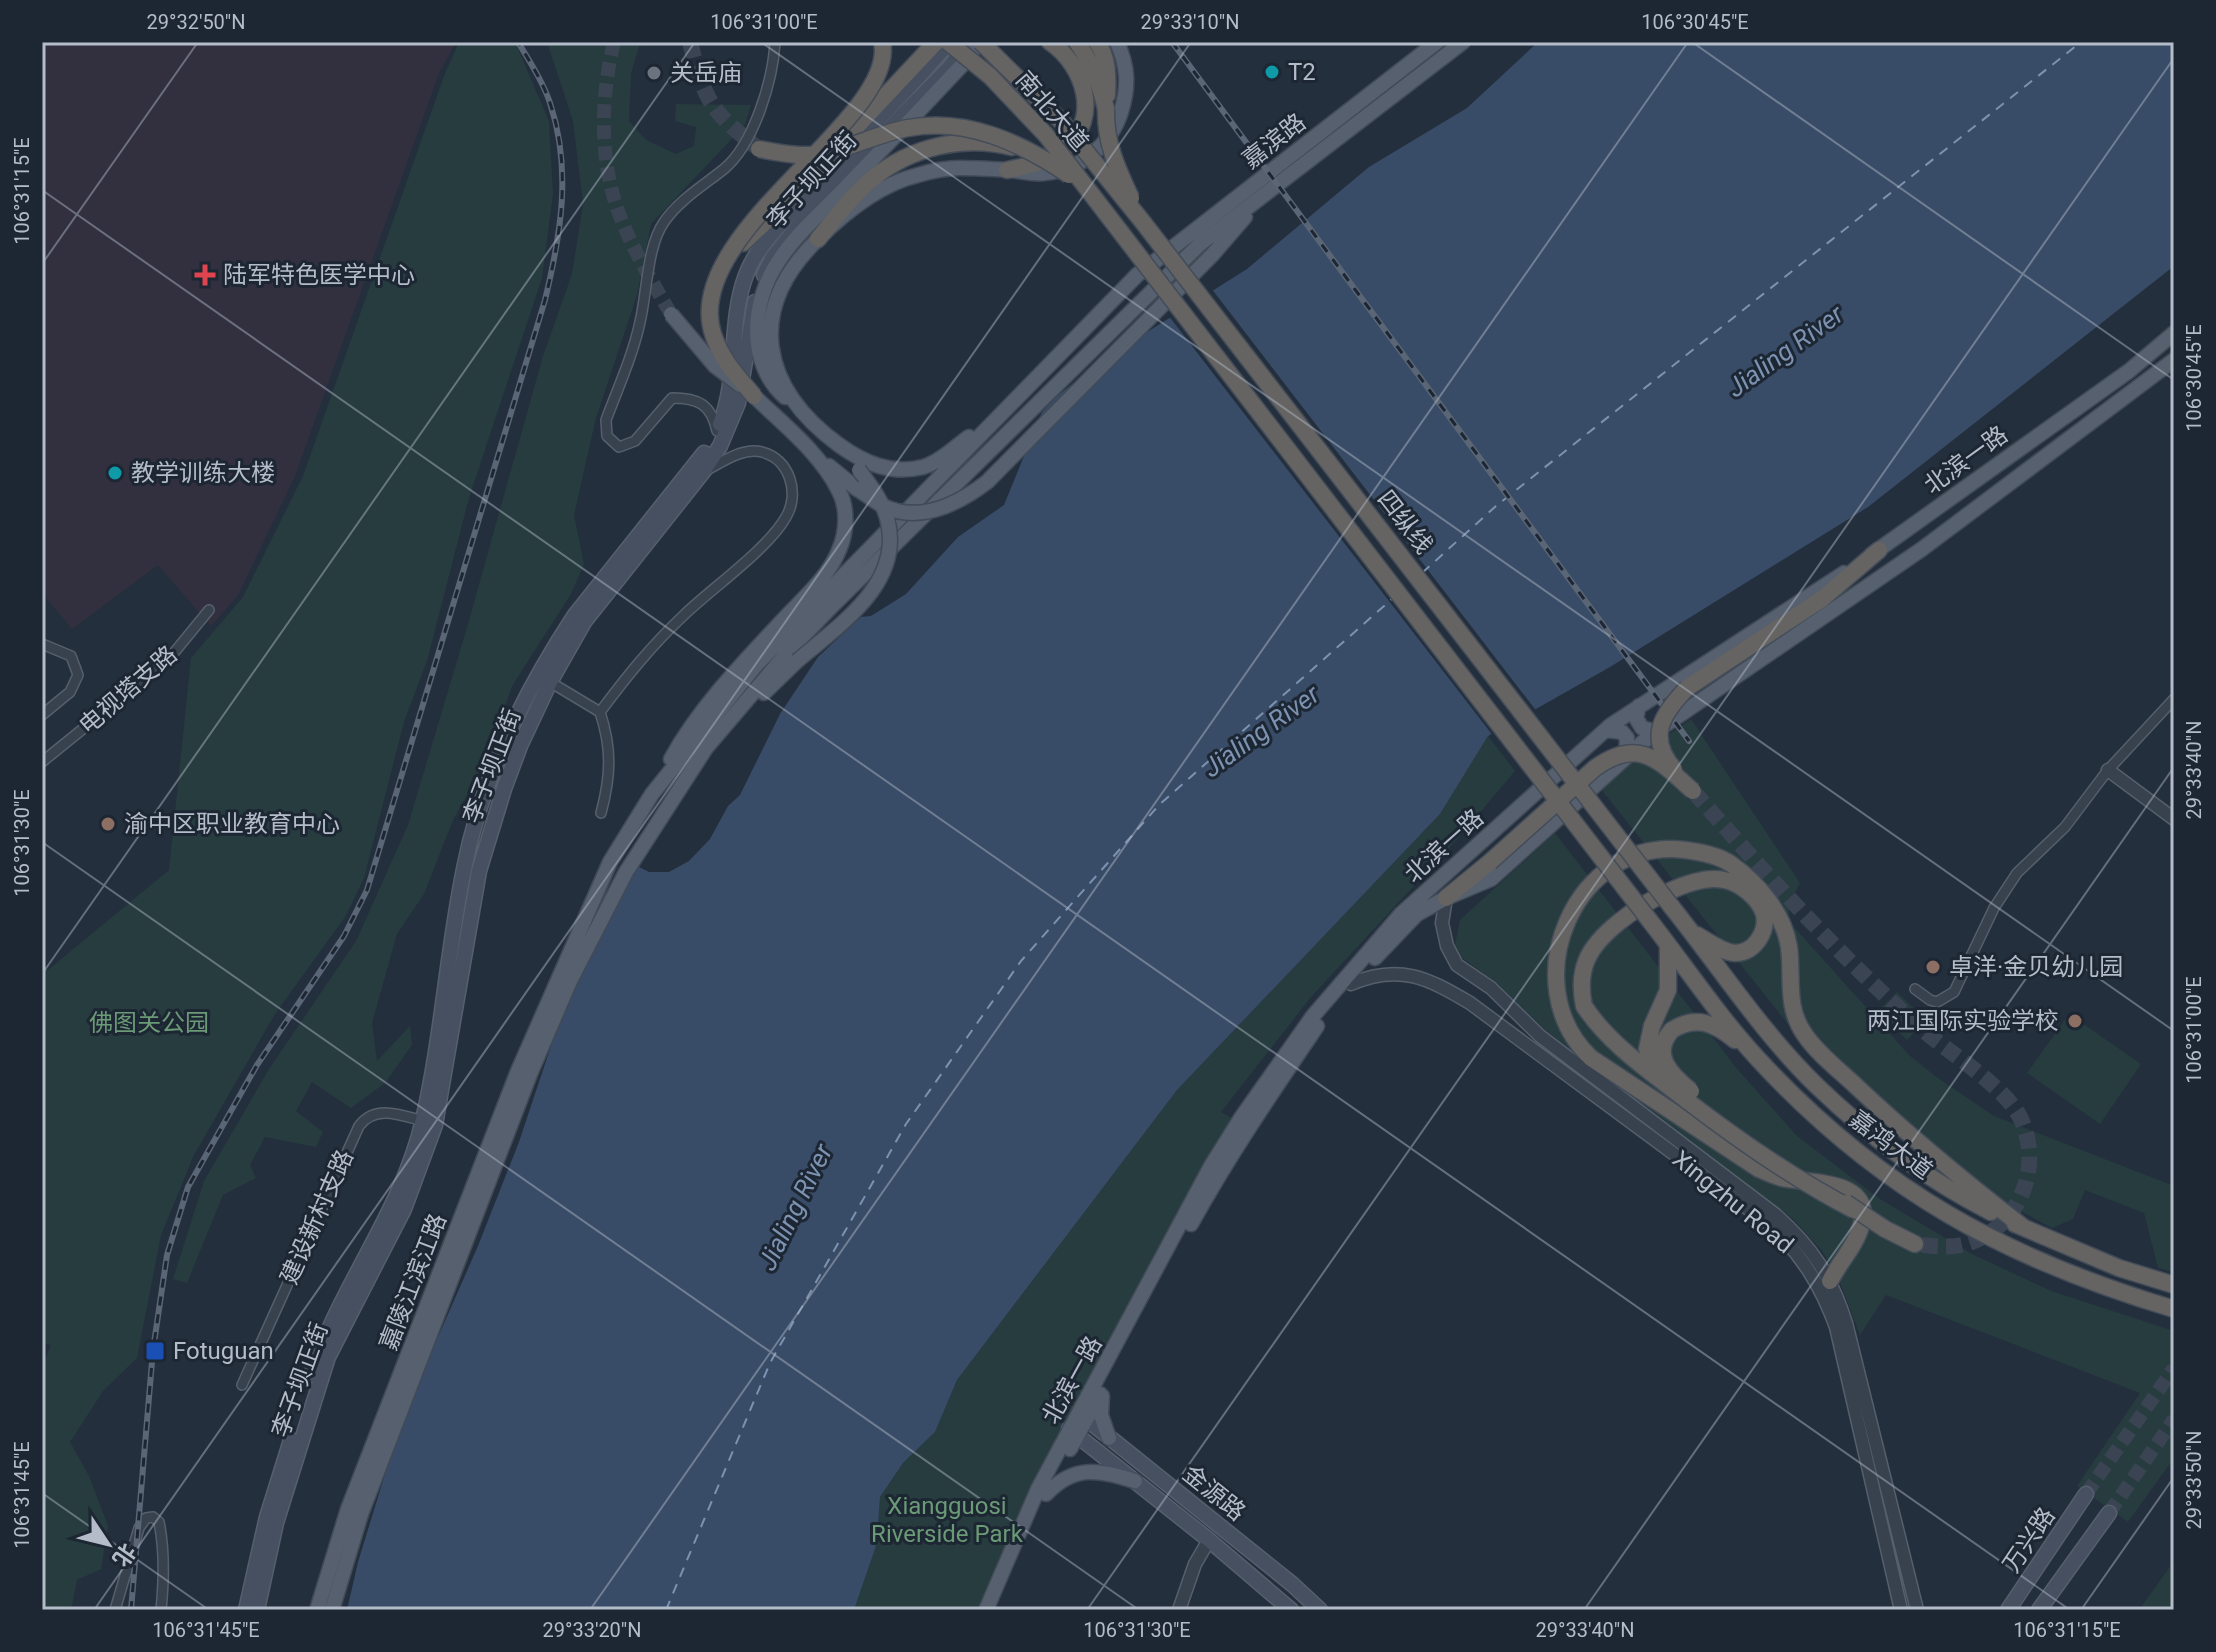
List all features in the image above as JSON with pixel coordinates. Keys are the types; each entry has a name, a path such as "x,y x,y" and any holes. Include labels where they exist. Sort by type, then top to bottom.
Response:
{"highway":[{"path":"754,396 725,362 713,333 710,313 715,283 728,258 772,198 864,98 879,71 884,52 882,42"},
{"path":"728,258 782,206 936,42"},
{"name":"南北大道","path":"949,42 990,76 1046,135 1080,183"},
{"name":"南北大道","path":"980,42 1062,122 1099,168"},
{"path":"1007,170 1037,164 1059,152 1078,132 1085,115 1081,78 1072,60 1050,42"},
{"path":"1077,42 1089,58 1106,109"},
{"path":"1097,42 1103,50 1108,77 1105,132 1113,160 1142,221"},
{"path":"759,149 788,154 823,154 909,128 950,126 994,134 1036,153 1080,183"},
{"path":"818,239 871,179 903,159 933,146 963,142 995,143 1036,153"},
{"name":"四纵线","path":"1099,168 1671,906"},
{"name":"四纵线","path":"1080,183 1650,921"},
{"path":"1446,898 1611,756 1629,752 1648,757 1664,766 1693,791 1668,763 1660,743 1660,723 1666,710 1687,688 1822,599 1879,550"},
{"path":"1830,1281 1862,1224 1863,1212 1854,1195 1837,1184 1781,1178 1759,1169 1591,1058 1575,1043 1565,1025 1555,986 1561,938 1569,916 1597,878 1626,860 1670,848 1710,855 1728,862 1760,890 1783,927 1789,947 1789,990 1794,1014 1804,1034 1923,1148 2023,1227"},
{"path":"1692,932 1727,951 1738,953 1755,946 1761,936 1764,914 1743,888 1723,879 1694,881 1655,899 1620,921 1584,960 1580,988 1584,1006 1597,1026 1690,1104 1752,1149 1814,1189 1915,1244"},
{"name":"嘉鸿大道","path":"1671,906 1777,1043 1817,1086 1909,1161 1957,1194 2023,1227 2119,1268 2174,1285"},
{"name":"嘉鸿大道","path":"1650,921 1756,1057 1800,1103 1849,1146 1943,1213 1980,1234 2059,1270 2174,1309"},
{"path":"1668,945 1668,990 1652,1026 1647,1049 1652,1069 1668,1095 1701,1131"},
{"path":"1756,1057 1723,1030 1695,1020 1672,1030 1665,1038 1662,1049 1668,1071 1716,1112 1854,1210"}],"main road":[{"name":"李子坝正街","path":"429,1123 464,867 489,784 527,697 575,615 695,466 717,431 729,399 734,327 746,275 758,251 814,185 949,42"},
{"name":"李子坝正街","path":"246,1610 267,1517 317,1374 409,1183 429,1123 479,871 520,746 550,682 584,622 703,472 720,446 738,403 750,322 761,281 773,257 819,200 949,68 969,42"},
{"path":"565,977 626,872 706,748 863,602 888,564 888,520 877,496 859,470 827,436 772,385 761,364 756,335 761,299 777,262 963,64 980,42"},
{"path":"803,413 784,388 774,367 772,314 782,285 798,261 818,239 878,190 917,175 956,168 1044,174 1076,166 1100,149 1118,122 1128,90 1122,53 1117,42"},
{"name":"嘉滨路","path":"1138,274 1437,42"},
{"name":"嘉滨路","path":"706,748 787,653 831,607 1200,244 1463,42"},
{"path":"671,314 715,366 754,396 819,459 885,507 916,514 963,500 987,482 1213,254 1266,192"},
{"path":"827,436 876,467 925,467 969,436 1075,330 1138,274"},
{"path":"652,794 756,665 1138,274"},
{"name":"北滨一路","path":"986,1610 1038,1489 1082,1416 1211,1166 1313,1016 1401,914 1606,730 1879,550 2129,371 2174,333"},
{"name":"北滨一路","path":"1082,1416 1103,1388 1219,1173 1322,1019 1417,914 1491,879 1656,732 1922,549 2174,360"},
{"path":"565,977 610,862 690,729 733,674 825,574 840,550 847,522 841,493 819,459"},
{"path":"1639,706 1636,718 1642,728 1656,732"},
{"path":"1606,730 1622,732 1627,738 1626,757"},
{"name":"嘉陵江滨江路","path":"317,1610 348,1509 518,1071 565,977"},
{"name":"嘉陵江滨江路","path":"332,1610 361,1514 565,977"},
{"name":"李子坝正街","path":"257,1610 276,1523 317,1374"},
{"path":"1103,1388 1101,1415 1109,1438"},
{"name":"金源路","path":"1082,1416 1320,1610"},
{"name":"北滨一路","path":"997,1610 1073,1432"},
{"name":"金源路","path":"1073,1432 1291,1610"},
{"path":"1135,1481 1133,1475 1137,1468 1148,1469"},
{"path":"1046,1494 1060,1480 1084,1472 1108,1473 1135,1481"},
{"name":"万兴路","path":"2008,1610 2086,1494"},
{"name":"万兴路","path":"2039,1610 2109,1513"}],"street":[{"path":"717,431 714,416 705,406 688,398 672,398 635,441 619,447 607,436 606,420 640,325 654,249 664,222 728,166 752,132 774,62 775,42"},
{"path":"600,712 643,654 752,555 788,515 793,490 780,462 773,456 758,451 740,453 703,472"},
{"name":"电视塔支路","path":"42,762 168,660 209,610"},
{"name":"电视塔支路","path":"42,644 71,656 78,675 70,692 42,715"},
{"path":"550,682 600,712 610,747 607,789 601,813"},
{"path":"1915,989 1937,1002 1954,992 1994,908 2017,873 2065,827 2108,770 2174,699"},
{"path":"2108,770 2174,819"},
{"name":"Xingzhu Road","path":"1446,898 1442,923 1447,946 1457,965 1491,988 1540,1036 1776,1215 1818,1259 1846,1323 1917,1610"},
{"name":"Xingzhu Road","path":"1351,984 1371,975 1407,974 1437,984 1470,1003 1770,1225 1790,1244 1810,1269 1836,1327 1901,1610"},
{"path":"1470,1003 1466,996 1469,986 1481,984 1491,988"},
{"name":"建设新村支路","path":"242,1385 359,1126 365,1118 381,1111 429,1123"},
{"path":"115,1610 139,1528 146,1518 153,1517 159,1522 162,1536 164,1576 161,1610"},
{"path":"1179,1610 1195,1564 1209,1540"}],"shaded area":[{"name":"陆军特色医学中心","path":"42,42 456,42 439,73 295,476 238,595 211,626 158,565 72,629 42,593"}],"green space":[{"name":"佛图关公园","path":"459,42 515,42 549,121 553,194 542,278 469,498 427,661 404,722 364,878 345,917 275,1014 194,1155 161,1235 137,1358 103,1391 70,1442 89,1476 108,1526 101,1569 77,1580 71,1610 42,1610 42,1366 51,1345 42,1343 42,964 48,970 169,870 191,658 243,597 303,476 444,76"},
{"path":"547,42 674,42 639,46 631,74 629,121 646,140 676,154 694,146 696,127 675,121 676,104 751,105 745,125 651,224 637,295 596,418 574,515 584,564 571,594 512,686 486,761 453,820 424,894 397,934 372,1023 377,1061 410,1026 412,1045 385,1083 351,1108 312,1082 296,1111 323,1132 316,1147 265,1137 250,1165 256,1178 223,1195 187,1283 173,1279 204,1181 269,1069 356,941 408,825 543,356 572,274 583,204 573,121"},
{"path":"1691,719 1800,883 1789,910 1794,927 1909,1055 1935,1076 1994,1116 2174,1186 2174,1272 2158,1268 2144,1213 2085,1190 2073,1219 2052,1228 2004,1202 1803,1043 1600,788 1631,761"},
{"name":"Xiangguosi Riverside Park","path":"1488,736 1515,771 1461,835 1311,997 1221,1112 1235,1120 981,1610 854,1610 877,1543 880,1497 903,1463 935,1432 957,1380 1177,1090 1440,814"},
{"path":"1555,833 1738,1070 1797,1136 1880,1199 1972,1254 2051,1291 2174,1331 2174,1458 2128,1522 2077,1486 2140,1393 1886,1295 1860,1335 1839,1280 1822,1251 1793,1219 1545,1030 1498,984 1461,957 1455,945 1460,920"},
{"path":"1897,992 1926,1020 1907,1040 1878,1011"},
{"path":"2069,1014 2141,1064 2100,1124 2027,1073"},
{"path":"2174,1561 2174,1610 2139,1610"}],"water":[{"name":"Jialing River","path":"1538,42 2174,42 2174,266 1868,507 1610,667 1488,736 1440,814 1177,1090 957,1380 935,1432 903,1463 880,1497 877,1543 854,1610 347,1610 358,1562 402,1419 478,1246 519,1142 554,1037 623,868 669,872 689,861 710,839 728,806 740,795 780,714 818,657 861,617 871,616 906,594 958,537 1004,505 1042,412 1057,396 1103,360 1247,269 1369,167 1467,108"}],"pier":[{"path":"1211,288 1538,713 1494,737 1168,315"}],"ferry route":[{"path":"1422,573 1496,506 2081,42"},
{"path":"666,1610 770,1363 906,1124 1021,961 1159,805 1393,598"}],"tunnel":[{"path":"614,42 604,104 605,146 611,188 628,235 671,314"},
{"path":"690,42 705,92 712,103 730,125 759,149"},
{"path":"1693,791 1832,944 1922,1029 2003,1095 2021,1119 2027,1137 2028,1175 2014,1209 1987,1235 1969,1243 1942,1246 1915,1244"},
{"path":"2086,1494 2174,1368"},
{"path":"2109,1513 2174,1419"}],"railway":[{"path":"131,1610 153,1350 167,1255 188,1187 257,1065 344,936 367,890 545,300 556,251 562,202 561,152 547,95 518,42"},
{"path":"1172,42 1689,741"}],"place":[{"name":"T2","path":"1272,72"},
{"name":"关岳庙","path":"654,73"},
{"name":"陆军特色医学中心","path":"205,275"},
{"name":"教学训练大楼","path":"115,473"},
{"name":"渝中区职业教育中心","path":"108,824"},
{"name":"卓洋·金贝幼儿园","path":"1933,967"},
{"name":"两江国际实验学校","path":"2075,1021"},
{"name":"Fotuguan","path":"155,1351"}]}
